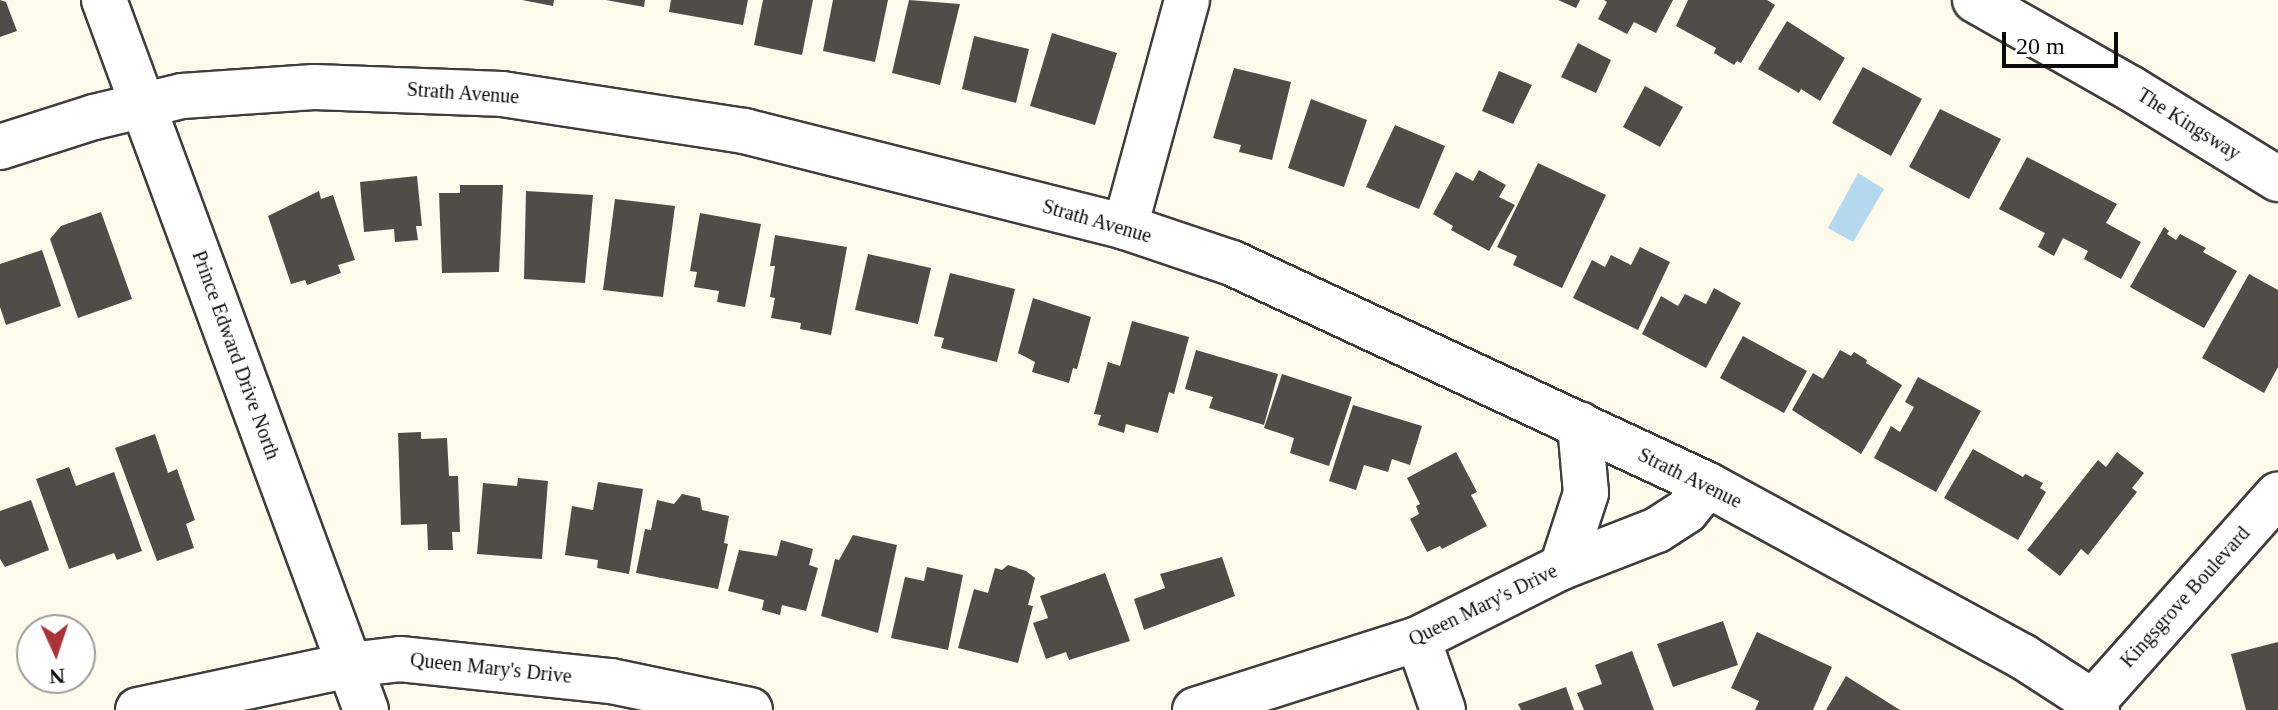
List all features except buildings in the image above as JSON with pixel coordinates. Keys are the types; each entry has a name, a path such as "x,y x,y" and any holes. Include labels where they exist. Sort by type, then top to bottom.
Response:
{"street":[{"name":"Prince Edward Drive North","path":"104,0 366,710"},
{"path":"1125,227 1187,0"},
{"name":"The Kingsway","path":"1975,0 2130,88 2278,179"},
{"name":"Strath Avenue","path":"0,147 144,104 182,96 314,87 502,94 744,131 1125,227 1232,263 1708,485 2022,656 2095,706"},
{"path":"1562,567 1586,493 1580,424"},
{"name":"Queen Mary's Drive","path":"1195,710 1418,639 1562,567 1657,530 1686,511 1708,485"},
{"name":"Kingsgrove Boulevard","path":"2095,706 2278,494"},
{"path":"1418,639 1443,710"},
{"name":"Queen Mary's Drive","path":"138,710 349,665 400,659 611,681 750,710"}],"water":[{"path":"1858,173 1884,189 1853,242 1828,228"}]}
